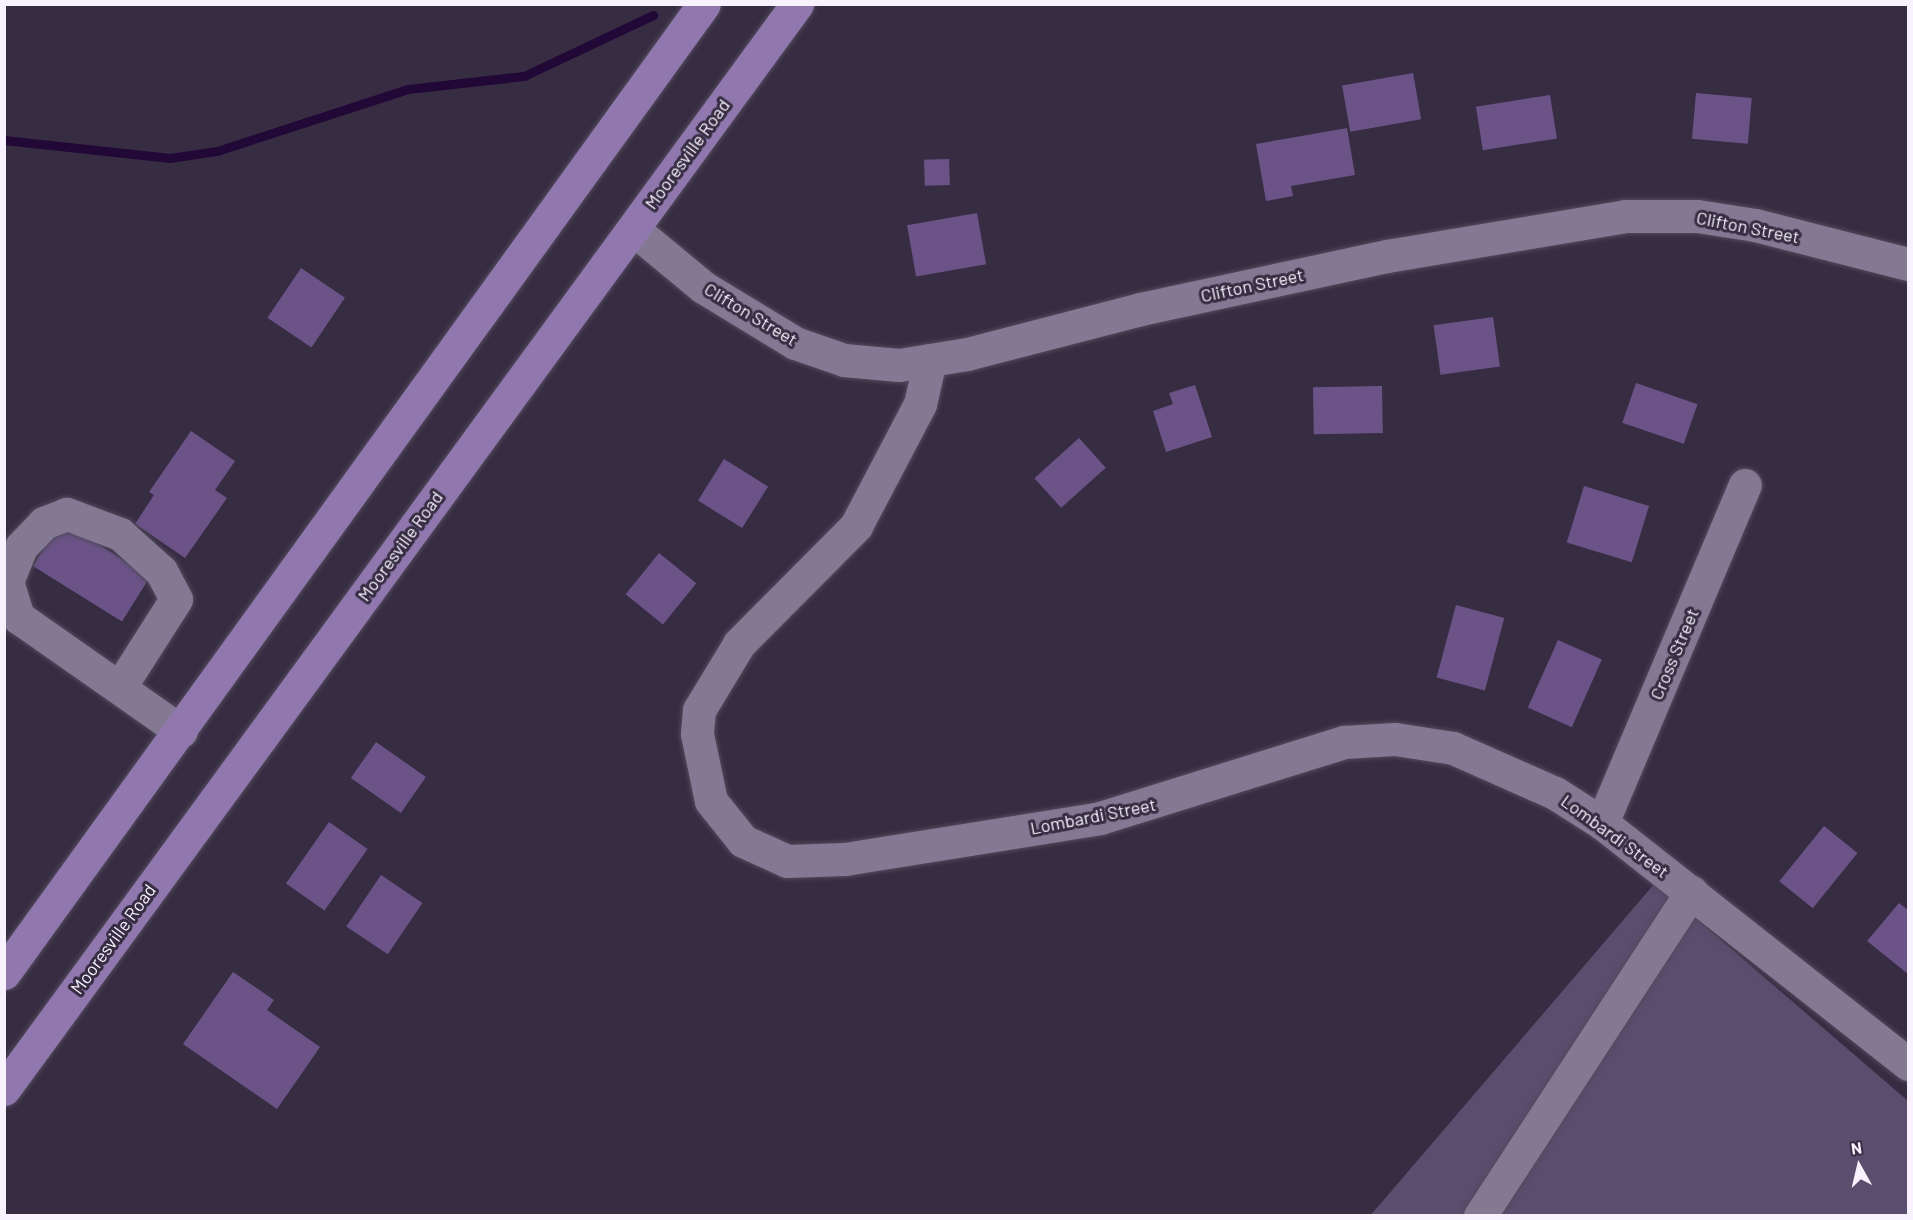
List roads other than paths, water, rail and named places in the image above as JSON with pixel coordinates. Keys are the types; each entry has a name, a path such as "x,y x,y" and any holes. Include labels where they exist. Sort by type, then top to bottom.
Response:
{"main road":[{"path":"4,973 182,731 704,4"},
{"name":"Mooresville Road","path":"4,1089 796,4"}],"street":[{"name":"Clifton Street","path":"633,229 703,287 795,343 844,360 899,365 930,360 1387,256 1625,216 1697,216 1755,225 1908,264"},
{"name":"Lombardi Street","path":"930,360 920,404 856,526 739,644 699,710 697,734 711,801 743,841 787,861 845,859 1100,818 1171,800 1315,748 1395,739 1484,758 1602,823 1908,1064"},
{"name":"Cross Street","path":"1602,823 1745,485"},
{"path":"120,687 176,599 161,571 120,534 67,514 44,523 21,547 7,581 18,617 182,731"},
{"path":"1480,1215 1691,892"}],"waterway":[{"path":"4,140 170,158 217,151 408,89 524,76 653,15"}]}
